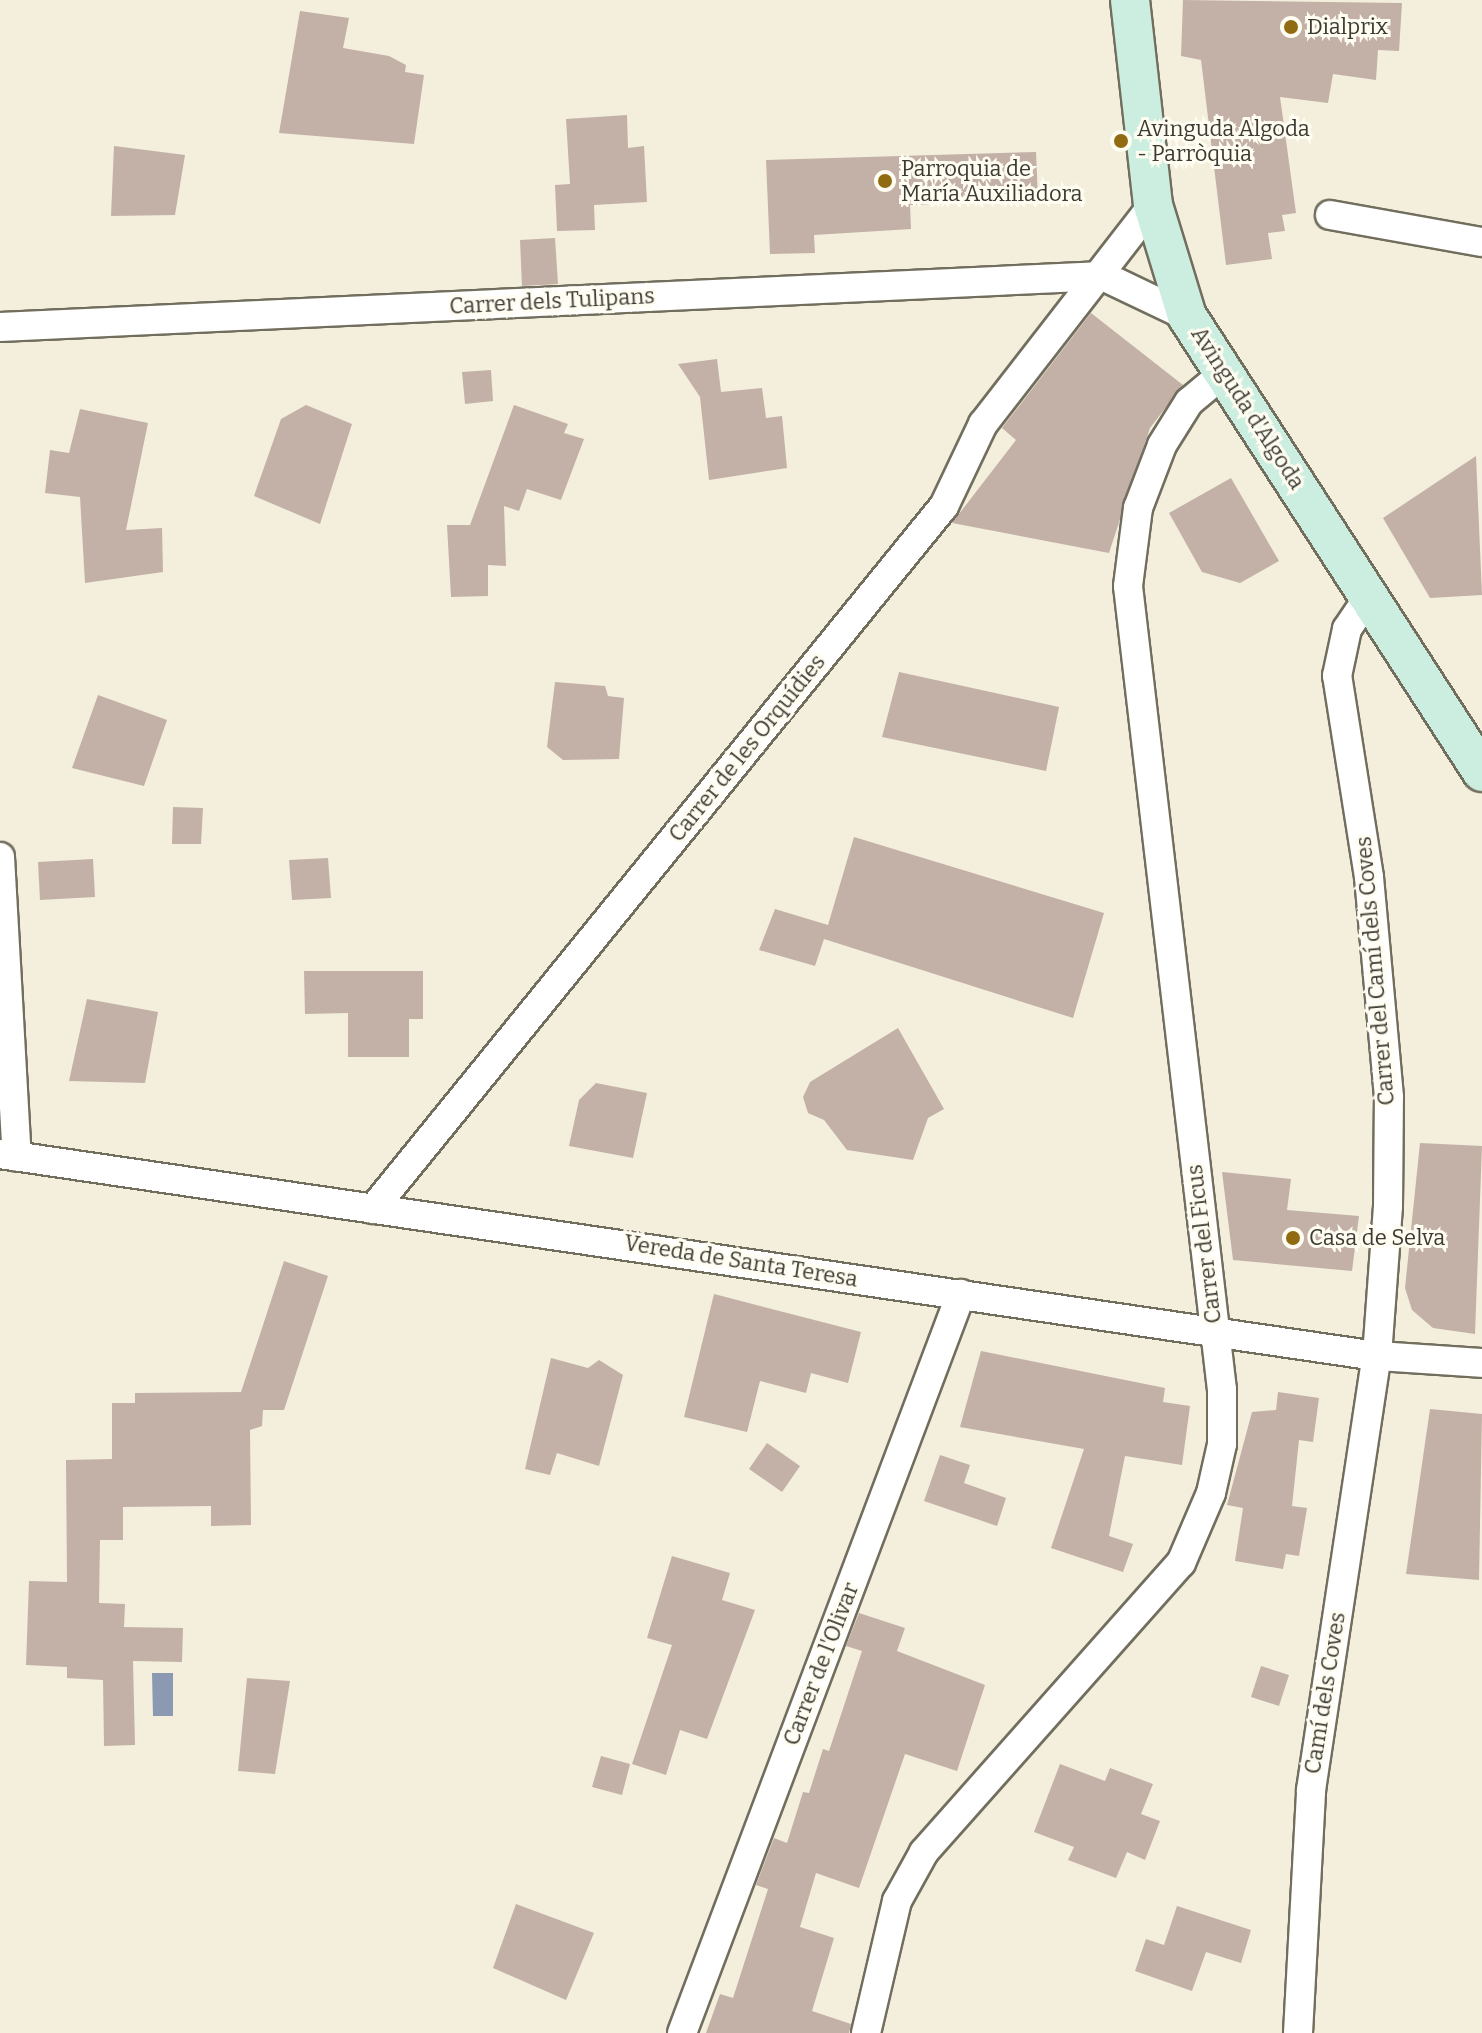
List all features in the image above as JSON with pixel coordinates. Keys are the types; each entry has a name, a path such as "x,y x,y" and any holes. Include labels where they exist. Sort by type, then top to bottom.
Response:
{"street":[{"name":"Avinguda d'Algoda","path":"1130,0 1153,205 1187,316 1477,756"},
{"path":"1103,276 1153,205"},
{"path":"1330,215 1482,242"},
{"name":"Carrer dels Tulipans","path":"0,327 1103,276 1187,316"},
{"name":"Carrer de les Orquídies","path":"373,1209 944,506 983,424 1103,276"},
{"name":"Carrer del Ficus","path":"866,2033 897,1901 924,1852 1181,1563 1211,1493 1222,1444 1214,1332 1128,586 1138,508 1162,445 1189,402 1225,372"},
{"name":"Carrer del Camí dels Coves","path":"1369,596 1347,629 1337,676 1369,877 1389,1097 1377,1356"},
{"path":"0,857 8,1156"},
{"name":"Vereda de Santa Teresa","path":"8,1156 1377,1356 1482,1363"},
{"name":"Carrer de l'Olivar","path":"682,2033 961,1294"},
{"name":"Camí dels Coves","path":"1298,2033 1311,1790 1377,1356"}],"water":[{"path":"152,1673 173,1673 173,1716 153,1716"}],"building":[{"path":"1183,0 1402,3 1399,51 1378,50 1376,80 1333,74 1328,103 1280,97 1296,213 1282,215 1285,231 1268,233 1272,259 1226,265 1201,60 1181,56"},
{"path":"300,11 349,18 343,48 389,56 406,65 405,72 424,75 414,144 279,133"},
{"path":"627,115 628,148 644,146 647,202 594,205 595,230 557,231 555,185 570,184 566,119"},
{"path":"114,146 185,155 175,215 111,216"},
{"path":"1036,152 1038,199 910,205 911,229 814,235 815,253 770,254 766,160"},
{"path":"555,238 558,284 522,286 520,240"},
{"path":"1091,313 1183,385 1150,428 1109,553 952,523 1016,440 1002,428"},
{"path":"717,359 721,392 762,388 766,418 782,416 787,468 709,480 700,397 678,364"},
{"path":"491,370 493,401 465,404 462,372"},
{"path":"306,405 352,424 320,524 254,496 281,419"},
{"path":"514,405 568,424 564,433 584,439 561,500 527,489 519,511 504,506 506,566 488,565 488,596 451,597 447,525 470,525"},
{"path":"80,409 148,423 126,530 162,528 163,572 85,583 80,497 45,493 50,450 69,453"},
{"path":"1476,456 1482,595 1430,598 1383,518"},
{"path":"1231,478 1279,561 1240,583 1202,572 1169,513"},
{"path":"899,672 1059,707 1046,771 882,737"},
{"path":"555,682 605,686 608,696 624,698 619,759 563,760 547,747"},
{"path":"98,695 167,720 144,786 72,768"},
{"path":"173,807 203,808 201,844 172,844"},
{"path":"854,837 1104,913 1073,1018 824,939 815,966 759,950 775,909 828,925"},
{"path":"328,858 331,898 292,900 289,860"},
{"path":"93,859 95,897 40,900 38,862"},
{"path":"304,971 423,971 423,1019 409,1019 409,1057 348,1057 348,1013 305,1014"},
{"path":"87,999 158,1012 145,1083 69,1081"},
{"path":"898,1028 944,1109 928,1118 913,1160 847,1150 824,1120 808,1113 803,1097 810,1082"},
{"path":"596,1083 647,1093 633,1158 569,1146 579,1100"},
{"path":"1420,1143 1482,1146 1475,1334 1433,1328 1412,1310 1405,1288"},
{"name":"Casa de Selva","path":"1222,1172 1291,1179 1287,1210 1359,1216 1352,1271 1233,1260"},
{"path":"284,1261 328,1276 284,1410 263,1410 262,1426 250,1430 251,1525 211,1526 211,1506 123,1507 123,1540 100,1540 99,1603 125,1604 124,1627 183,1628 182,1662 133,1661 135,1745 104,1746 103,1680 67,1678 67,1667 26,1665 29,1581 67,1582 66,1460 112,1459 112,1403 135,1403 135,1393 241,1392"},
{"path":"714,1294 861,1332 848,1383 811,1373 806,1393 760,1381 747,1432 684,1417"},
{"path":"981,1351 1165,1388 1163,1402 1190,1406 1182,1465 1125,1456 1109,1536 1133,1544 1123,1572 1051,1548 1084,1449 960,1427"},
{"path":"551,1358 588,1368 599,1360 623,1375 599,1466 557,1453 550,1475 525,1469"},
{"path":"1278,1392 1319,1398 1313,1442 1299,1440 1292,1506 1307,1508 1299,1556 1286,1554 1283,1569 1235,1561 1243,1508 1227,1505 1252,1412 1276,1410"},
{"path":"1430,1409 1482,1414 1479,1580 1406,1574"},
{"path":"767,1443 800,1466 782,1492 749,1469"},
{"path":"940,1455 970,1465 964,1483 1006,1498 997,1526 924,1501"},
{"path":"672,1556 730,1573 722,1600 755,1610 707,1739 680,1730 666,1775 632,1764 672,1645 647,1638"},
{"path":"859,1613 905,1628 897,1651 985,1685 957,1771 905,1754 859,1888 816,1873 800,1927 834,1938 812,2011 851,2024 849,2033 706,2033 720,1994 733,1998 768,1889 756,1885 774,1838 787,1843 803,1792 809,1793 823,1749 829,1751 862,1651 846,1646"},
{"path":"1261,1666 1289,1675 1279,1706 1251,1697"},
{"path":"247,1678 290,1681 275,1774 238,1771"},
{"path":"601,1756 630,1764 622,1795 592,1787"},
{"path":"1060,1764 1105,1781 1110,1768 1153,1784 1141,1814 1160,1821 1145,1860 1127,1852 1116,1878 1068,1860 1074,1847 1034,1832"},
{"path":"516,1904 594,1933 566,2000 493,1968"},
{"path":"1177,1906 1251,1930 1241,1963 1206,1952 1192,1991 1135,1971 1146,1939 1164,1945"}],"place":[{"name":"Dialprix","path":"1291,27"},
{"name":"Avinguda Algoda - Parròquia","path":"1121,141"},
{"name":"Parroquia de María Auxiliadora","path":"885,181"},
{"name":"Casa de Selva","path":"1293,1238"}]}
